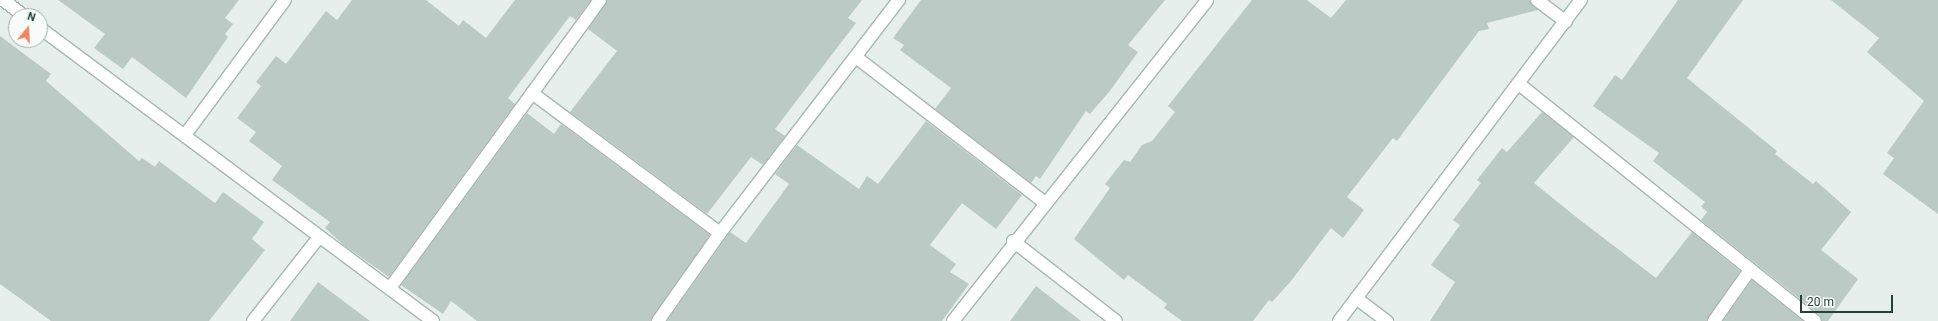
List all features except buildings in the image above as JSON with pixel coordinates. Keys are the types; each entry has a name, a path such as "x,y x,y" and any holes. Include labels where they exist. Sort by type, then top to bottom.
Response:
{"street":[{"path":"3,0 14,8"},
{"path":"185,135 285,0"},
{"path":"390,288 600,0"},
{"path":"658,321 720,233 857,58 899,0"},
{"path":"953,321 1013,241 1207,0"},
{"path":"1537,0 1566,22"},
{"path":"1338,321 1566,22 1581,0"},
{"path":"48,34 185,135 319,237 390,288 432,321"},
{"path":"857,58 1044,202"},
{"path":"1519,84 1815,321"},
{"path":"532,93 720,233"},
{"path":"253,321 319,237"},
{"path":"1013,241 1116,321"},
{"path":"1714,321 1750,270"},
{"path":"1356,298 1387,321"}]}
